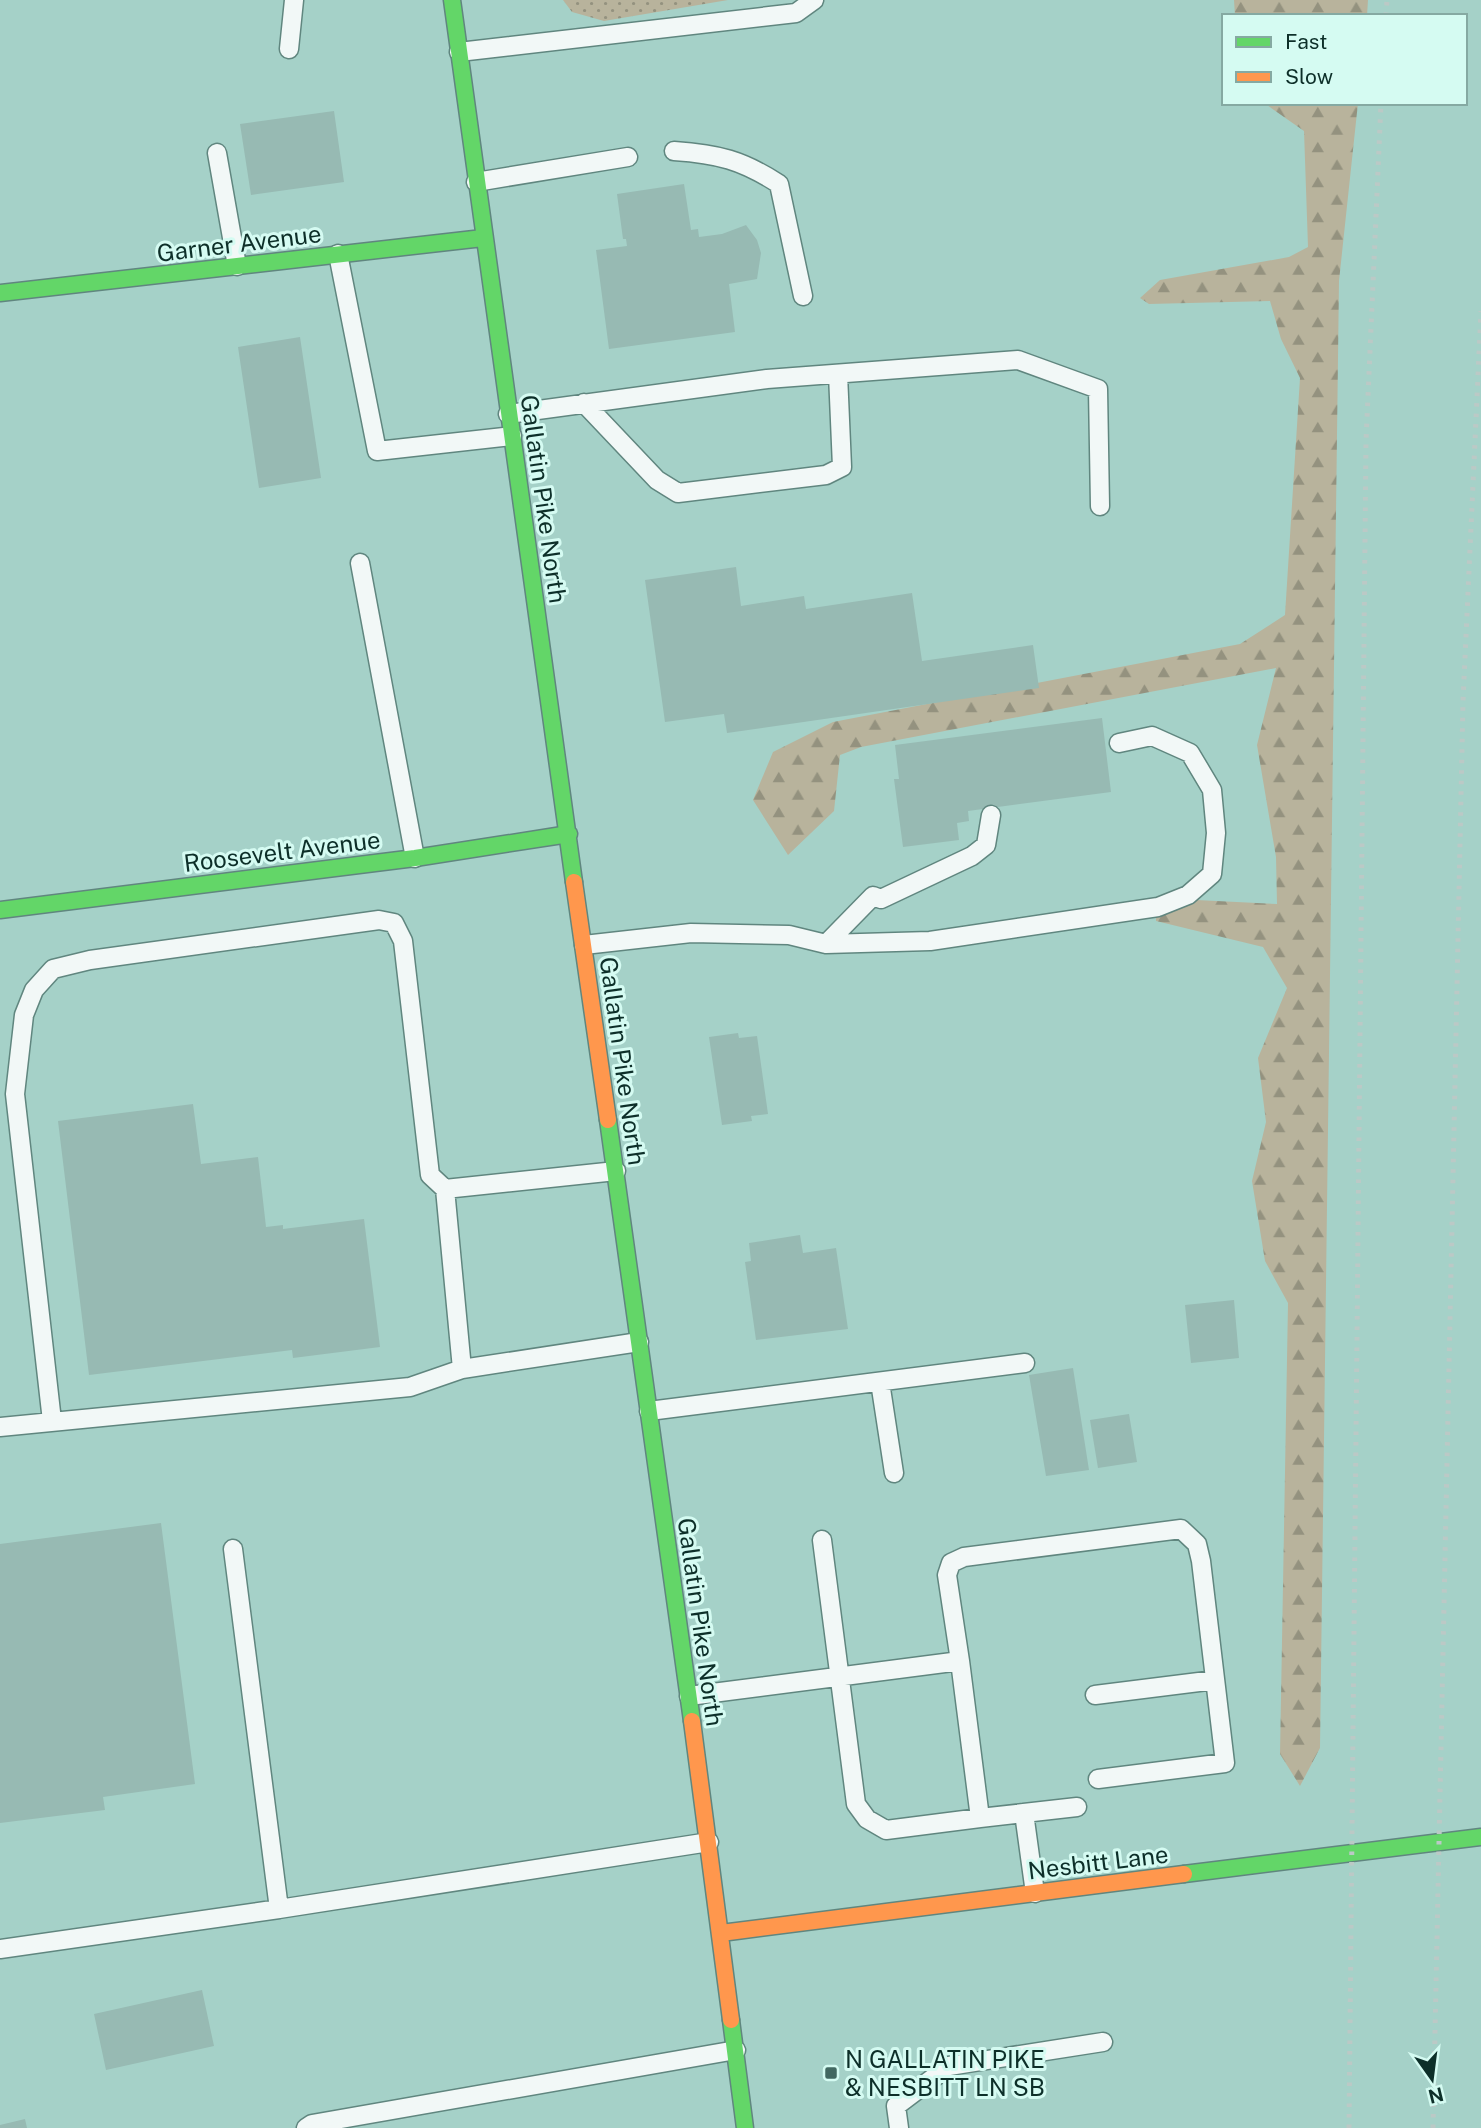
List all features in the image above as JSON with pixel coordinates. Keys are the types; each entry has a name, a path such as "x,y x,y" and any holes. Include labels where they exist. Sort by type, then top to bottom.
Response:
{"main road":[{"name":"Gallatin Pike North","path":"452,0 483,238 689,1696 745,2128"},
{"name":"Garner Avenue","path":"0,293 483,238"},
{"name":"Roosevelt Avenue","path":"0,910 415,858 569,834"},
{"name":"Nesbitt Lane","path":"721,1933 1481,1837"}],"lane":[{"path":"289,49 294,0"},
{"path":"459,52 796,13 814,0"},
{"path":"674,151 716,154 748,164 779,184 803,296"},
{"path":"217,153 237,266"},
{"path":"476,182 628,157"},
{"path":"338,254 377,451 512,436"},
{"path":"508,414 767,379 1018,360 1098,389 1100,506"},
{"path":"584,403 657,480 678,493 826,475 842,467 838,374"},
{"path":"360,563 415,858"},
{"path":"584,945 691,933 789,935 826,944 930,941 1146,909 1188,895 1212,874 1216,833 1212,790 1190,753 1152,736 1119,743"},
{"path":"826,944 873,896 881,899 972,856 986,845 991,815"},
{"path":"52,1421 8,1095 24,1015 34,990 53,969 90,960 379,920 394,923 403,941 430,1175 444,1189 462,1369"},
{"path":"444,1189 616,1171"},
{"path":"0,1427 410,1387 462,1369 639,1342"},
{"path":"649,1412 1025,1363"},
{"path":"880,1382 894,1473"},
{"path":"980,1818 947,1576 951,1563 964,1557 1057,1543 1181,1529 1197,1544 1226,1763 1098,1779"},
{"path":"822,1540 856,1804 867,1819 886,1830 1077,1807"},
{"path":"233,1549 279,1909"},
{"path":"689,1696 960,1661"},
{"path":"1095,1695 1216,1680"},
{"path":"1024,1813 1035,1893"},
{"path":"0,1949 709,1842"},
{"path":"899,2128 896,2106 949,2066 1103,2042"},
{"path":"306,2128 312,2124 736,2050"}],"green space":[{"path":"563,0 728,0 604,21 572,12"},
{"path":"1234,0 1368,0 1367,14 1235,14"},
{"path":"1267,105 1358,105 1339,281 1320,1748 1300,1786 1280,1754 1288,1303 1265,1261 1252,1181 1266,1122 1258,1058 1287,988 1263,947 1156,921 1156,898 1277,904 1276,857 1257,745 1276,668 861,747 840,755 834,811 788,855 753,800 773,752 833,722 1240,644 1285,615 1300,378 1281,339 1270,301 1149,304 1140,298 1160,280 1289,257 1308,247 1304,131"}],"building":[{"path":"334,111 344,182 251,195 240,124"},
{"path":"684,184 691,230 698,229 699,237 722,234 746,225 757,240 761,253 757,279 729,284 735,332 609,349 596,250 627,246 626,239 623,239 617,194"},
{"path":"300,337 321,478 259,488 238,347"},
{"path":"736,567 741,606 804,596 806,609 912,593 922,661 1033,645 1039,688 727,733 724,714 665,722 645,580"},
{"path":"1102,718 1111,792 968,811 969,821 957,823 959,840 903,847 894,779 899,779 895,745"},
{"path":"738,1033 739,1038 757,1036 768,1114 751,1116 752,1121 722,1125 709,1037"},
{"path":"193,1104 201,1164 258,1157 266,1227 283,1225 283,1229 364,1219 380,1347 293,1358 292,1350 89,1375 58,1121"},
{"path":"800,1235 803,1253 836,1248 848,1329 756,1340 745,1262 751,1261 749,1243"},
{"path":"1234,1300 1239,1358 1191,1363 1185,1305"},
{"path":"1073,1368 1089,1470 1046,1476 1029,1375"},
{"path":"1129,1414 1137,1462 1098,1468 1090,1420"},
{"path":"161,1523 195,1784 103,1797 105,1810 0,1823 0,1544"},
{"path":"202,1990 214,2046 106,2070 94,2014"},
{"path":"25,2119 27,2128 0,2128 0,2125"}],"railway":[{"path":"1386,14 1387,0"},
{"path":"1349,2128 1366,441 1381,105"},
{"path":"1433,2128 1463,701 1481,311"}],"traffic: fast":[{"path":"452,0 574,882"},
{"path":"0,293 483,238"},
{"path":"0,910 415,858 569,834"},
{"path":"608,1120 692,1721"},
{"path":"1184,1874 1481,1837"},
{"path":"731,2020 745,2128"}],"traffic: slow":[{"path":"574,882 608,1120"},
{"path":"692,1721 731,2020"},
{"path":"721,1933 1184,1874"}],"place":[{"name":"N GALLATIN PIKE & NESBITT LN SB","path":"831,2073"}]}
